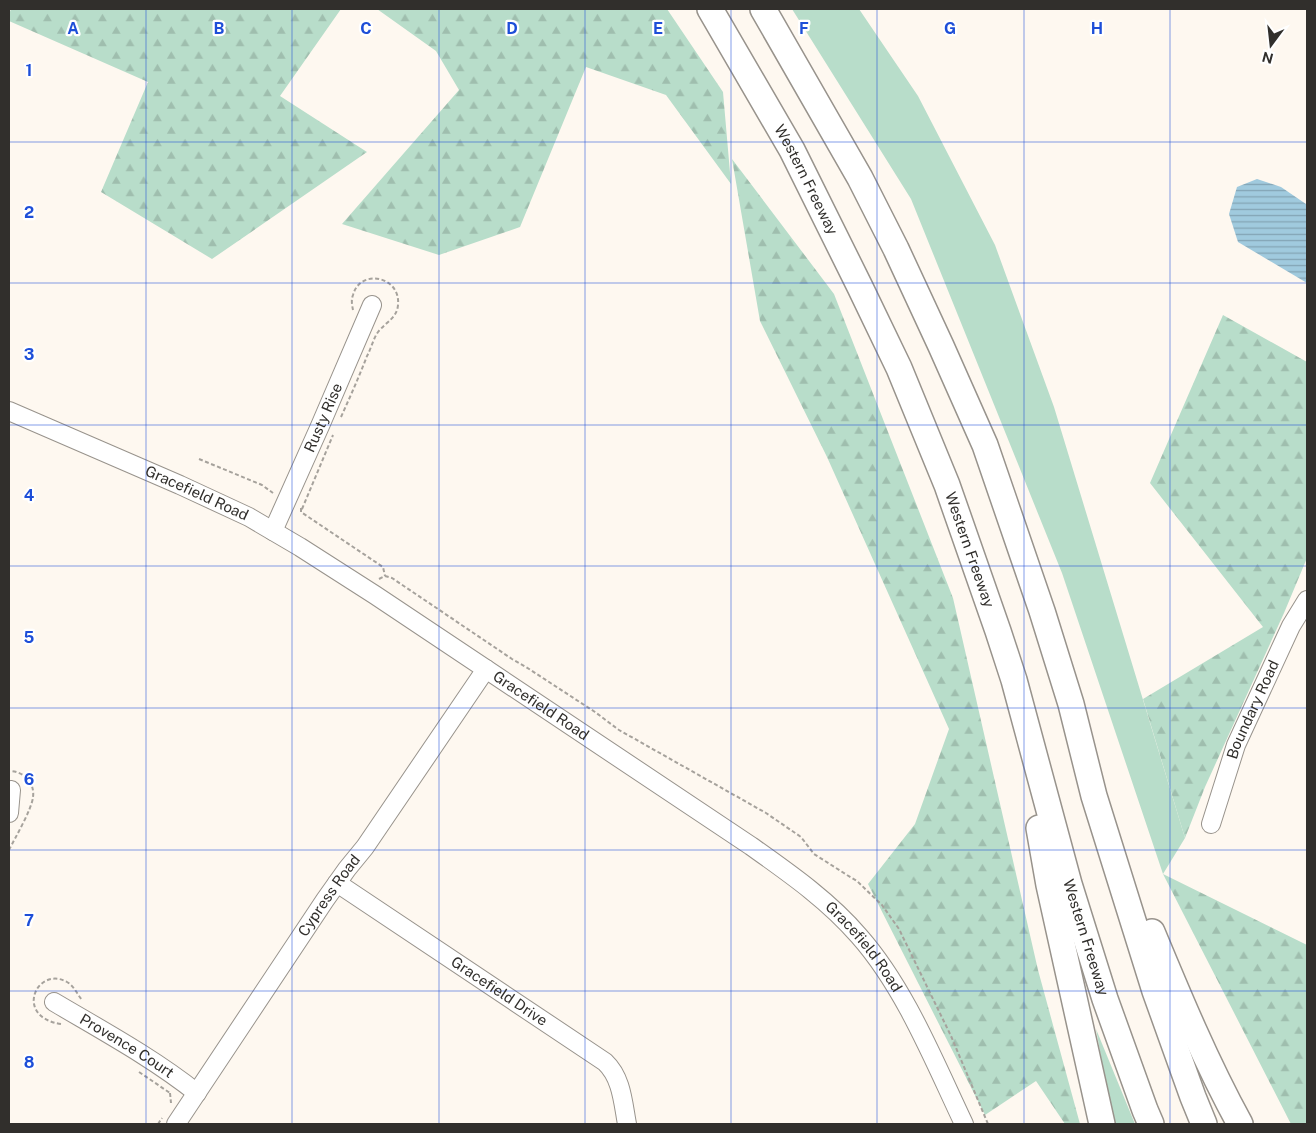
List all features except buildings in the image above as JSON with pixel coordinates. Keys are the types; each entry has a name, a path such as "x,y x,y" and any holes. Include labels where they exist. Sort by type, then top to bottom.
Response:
{"highway":[{"name":"Western Freeway","path":"710,9 792,150 899,368 947,485 1014,680 1069,884 1105,999 1144,1110 1151,1124"},
{"path":"764,9 860,178 896,249 985,445 1042,611 1071,704 1094,796 1155,991 1204,1124"},
{"path":"1014,680 1049,885 1102,1124"},
{"path":"1094,796 1191,1026 1240,1124"}],"street":[{"name":"Rusty Rise","path":"273,531 372,305"},
{"name":"Gracefield Road","path":"9,411 208,498 249,517 273,531 363,587 751,846 798,880 836,912 866,944 889,976 921,1034 964,1124"},
{"name":"Boundary Road","path":"1211,824 1236,745 1292,626 1307,600"},
{"name":"Cypress Road","path":"169,1117 197,1093 337,883 365,847 486,669"},
{"path":"9,813 11,790"},
{"name":"Gracefield Drive","path":"337,883 605,1062 618,1080 627,1124"},
{"name":"Provence Court","path":"54,1002 180,1079 197,1093"}],"path":[{"path":"158,1124 169,1117 172,1102 170,1093 180,1079"}],"green space":[{"path":"11,9 341,9 280,96 367,152 212,259 101,192 148,82 9,21"},
{"path":"377,9 667,9 723,92 731,184 666,95 586,67 520,227 439,255 342,224 459,90 436,51"},
{"path":"792,9 859,9 918,96 995,245 1054,407 1185,838 1163,874 1062,573 911,199"},
{"path":"732,159 834,294 953,598 1038,970 1080,1124 1065,1124 1036,1081 985,1115 868,884 915,824 949,729 827,457 760,321"},
{"path":"1223,315 1307,362 1307,558 1205,787 1185,838 1143,699 1263,627 1150,483"},
{"path":"1163,874 1307,945 1307,1124 1291,1124"},
{"path":"1096,1029 1135,1124 1113,1124"}],"water":[{"path":"1257,179 1281,187 1306,204 1307,283 1238,242 1229,214 1237,187"}]}
